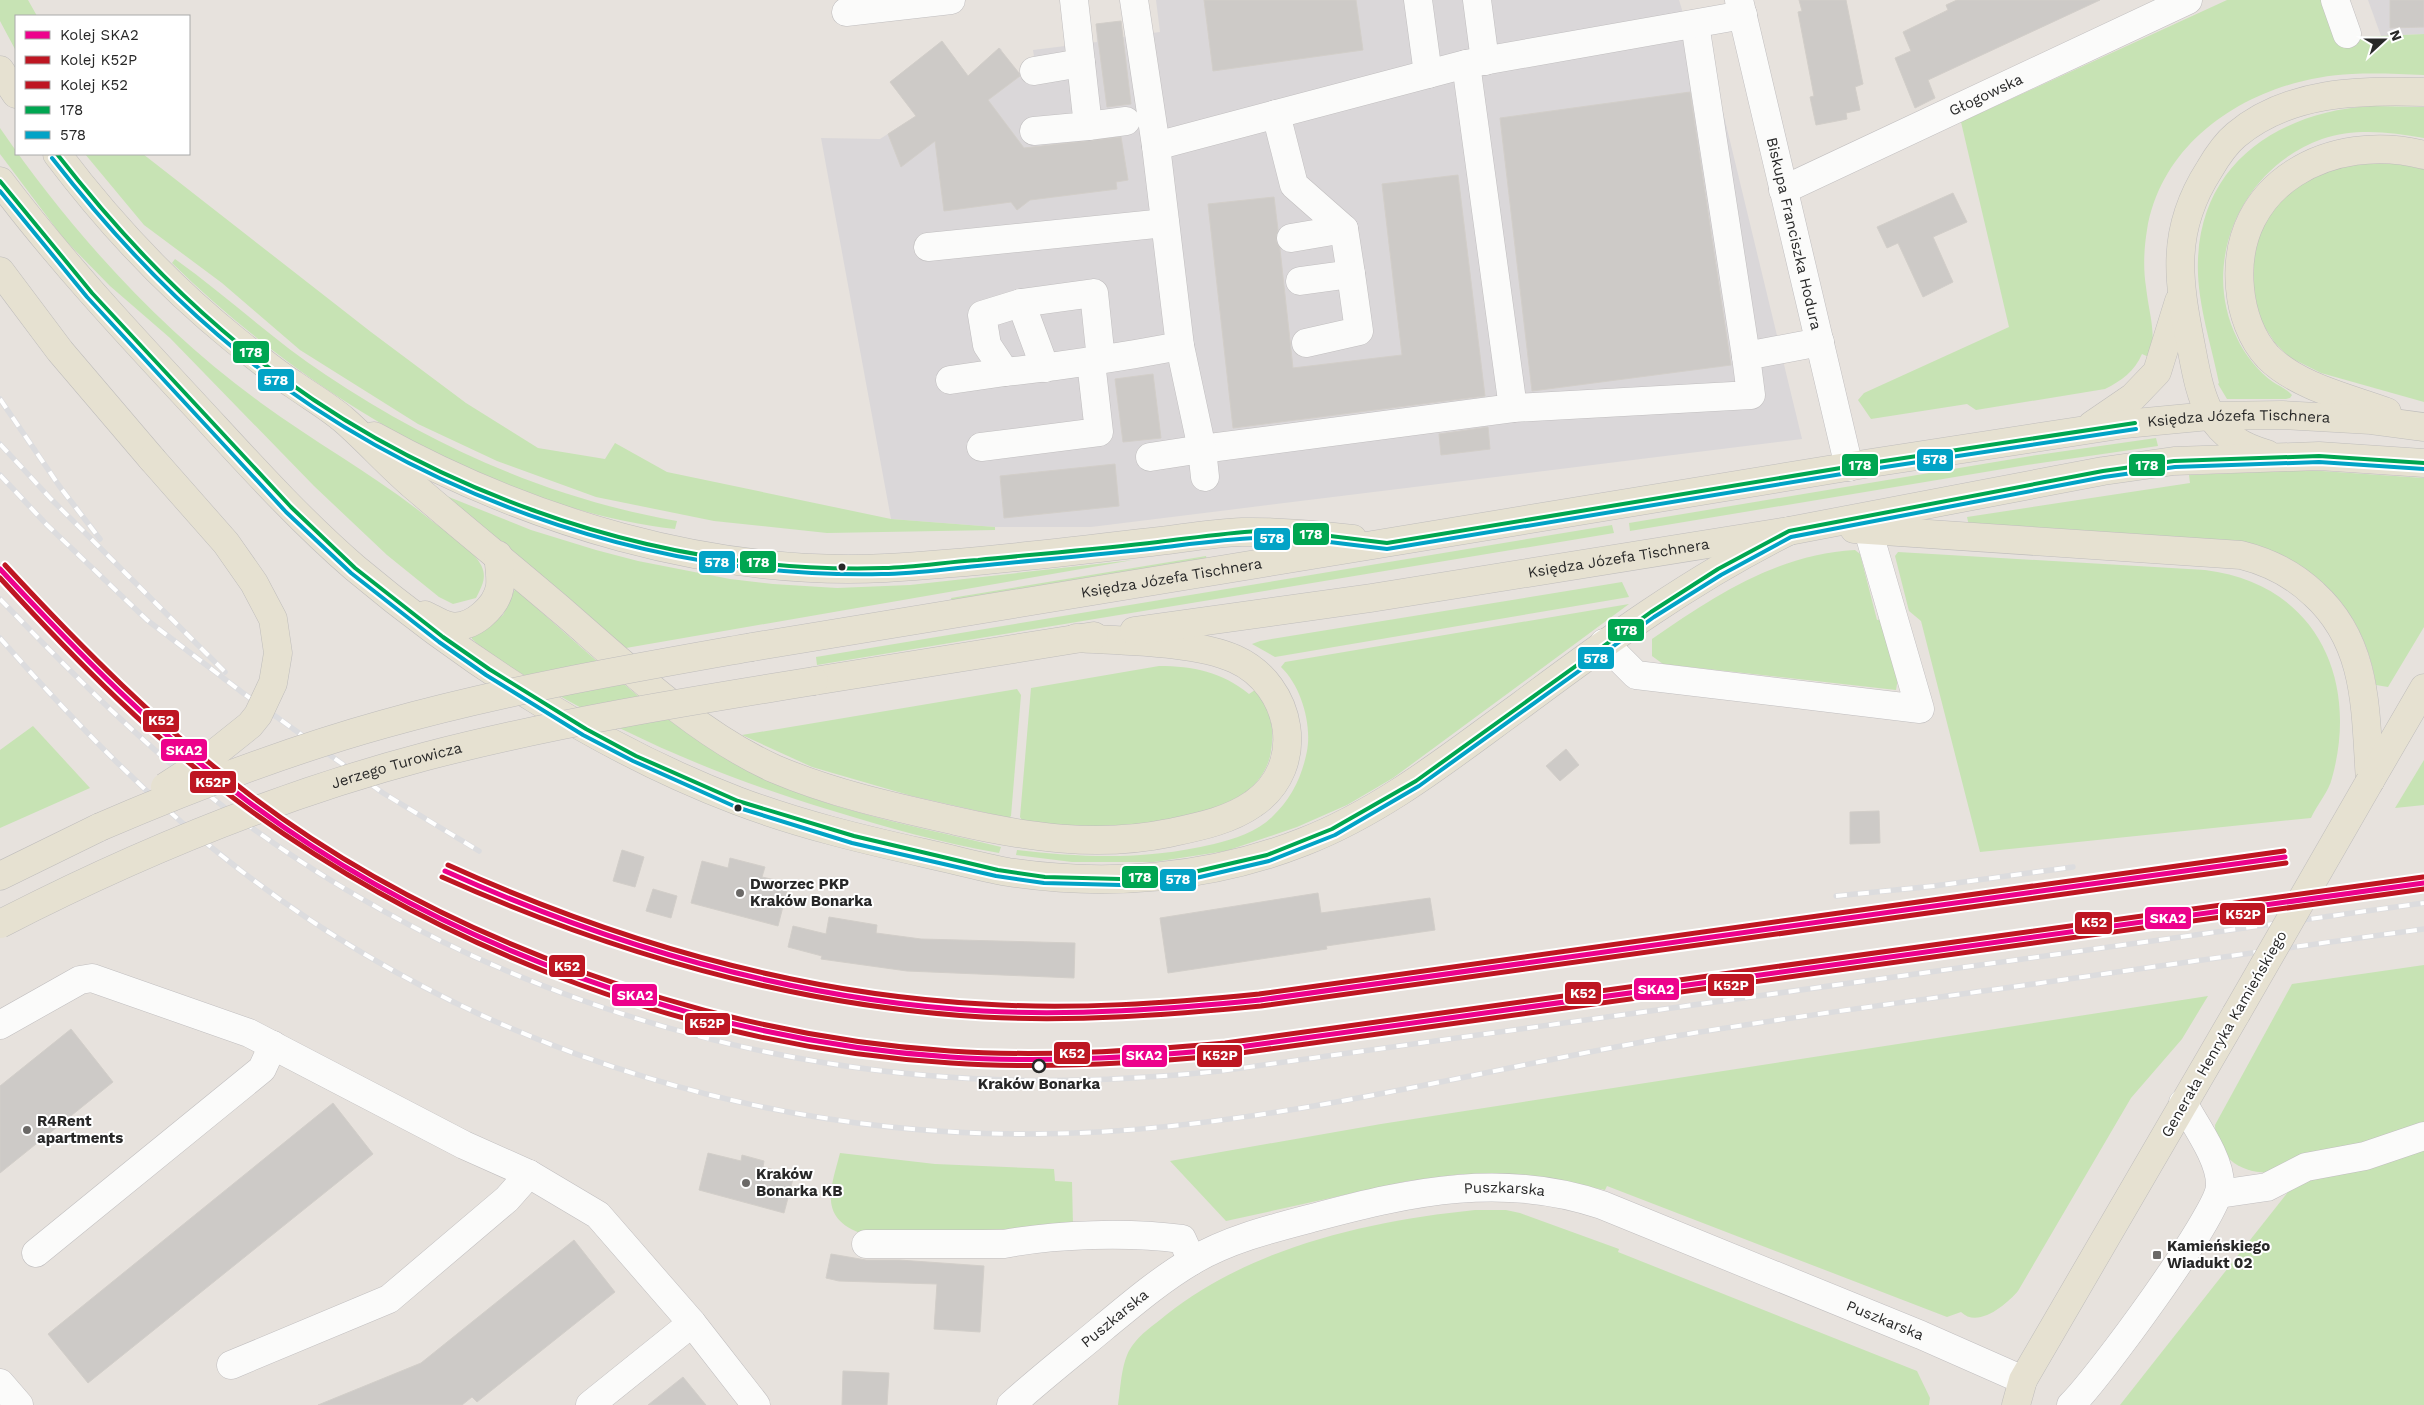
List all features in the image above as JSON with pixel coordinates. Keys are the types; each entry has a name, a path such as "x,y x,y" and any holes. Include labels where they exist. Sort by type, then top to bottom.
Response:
{"main road":[{"path":"0,70 15,92"},
{"path":"2279,456 2255,451 2237,442 2220,429 2209,416 2198,385 2181,294 2179,260 2189,209 2200,184 2216,159 2236,135 2265,115 2286,105 2311,99 2351,94 2424,92"},
{"path":"2424,155 2378,148 2355,149 2324,156 2296,172 2273,192 2254,217 2243,248 2239,280 2244,312 2250,329 2258,344 2275,364 2311,384 2424,426"},
{"path":"57,155 114,226 185,296 277,373 340,417 454,478 576,524 641,542 730,559 773,565 885,568 1242,532 1312,534 1387,543"},
{"path":"0,181 77,278 237,450 351,564 399,603 490,670 616,746 687,780 742,803 835,833 1006,872 1095,880 1165,876 1214,869 1273,853 1360,816 1415,782 1656,607 1747,552 1800,529 1868,530 2234,554 2263,560 2303,583 2333,613 2347,635 2357,660 2364,696 2370,781"},
{"path":"0,271 60,351 226,543 254,583 273,619 278,653 273,683 258,715 250,725 206,761 100,827 0,876"},
{"path":"2079,431 2126,403 2157,372 2181,294"},
{"name":"Księdza Józefa Tischnera","path":"100,827 254,765 384,724 506,693 752,648 1849,467 2079,431 2209,416 2320,416 2424,426"},
{"path":"340,417 413,486 498,555 621,662 715,736 773,768 855,799 1014,834 1057,838 1111,839 1167,834 1233,816 1252,805 1273,785 1286,760 1288,728 1284,712 1275,693 1251,668 1236,659 1211,650 1076,638"},
{"name":"Księdza Józefa Tischnera","path":"814,682 1076,638 1352,601 1800,529 2103,472 2174,461 2279,456 2360,458 2424,463"},
{"path":"399,603 450,627 469,624 485,612 496,598 500,586 498,555"},
{"name":"Jerzego Turowicza","path":"0,924 112,869 210,828 361,775 426,756 577,722 814,682"},
{"name":"Generała Henryka Kamieńskiego","path":"1998,1405 2020,1393 2183,1103 2424,688"},
{"path":"2392,744 2424,716"}],"street":[{"path":"846,12 951,0"},
{"path":"1074,0 1088,126"},
{"path":"1134,0 1156,146 1180,346 1202,448 1205,477"},
{"path":"1418,0 1428,74"},
{"path":"1478,0 1476,63 1513,408"},
{"name":"Głogowska","path":"1783,190 2188,0"},
{"path":"2335,0 2347,34"},
{"path":"1156,146 1428,74 1476,63 1695,24 1741,8"},
{"name":"Biskupa Franciszka Hodura","path":"1741,8 1849,467"},
{"path":"1150,457 1202,448 1513,408 1751,395 1695,24"},
{"path":"1034,71 1081,63"},
{"path":"1276,114 1294,185 1344,228 1359,330 1306,342"},
{"path":"1034,131 1126,121"},
{"path":"928,247 1165,223"},
{"path":"1291,238 1344,228"},
{"path":"1300,281 1351,274"},
{"path":"981,447 1098,432 1094,293 1021,303 982,315 987,345 1005,372"},
{"path":"1021,303 1045,368"},
{"path":"1746,356 1820,342"},
{"path":"950,380 1096,361 1180,346"},
{"path":"1604,643 1636,675 1920,709 1868,530"},
{"path":"7,1021 80,980 92,978 249,1033 464,1145 529,1174 598,1214 692,1323 756,1405"},
{"path":"36,1252 262,1069 273,1046"},
{"path":"2071,1405 2140,1318 2195,1237 2219,1194 2219,1173 2214,1158 2183,1103"},
{"path":"2219,1194 2267,1187 2306,1167 2365,1156 2424,1136"},
{"path":"231,1365 389,1299 507,1199 529,1174"},
{"name":"Puszkarska","path":"1011,1405 1140,1298 1192,1261 1260,1233 1383,1200 1458,1188 1536,1189 1581,1198 1602,1205 1921,1335 2020,1393"},
{"path":"866,1244 1004,1244 1024,1240 1143,1234 1182,1239 1192,1261"},
{"path":"590,1405 692,1323"},
{"path":"0,1383 19,1405"}],"shaded area":[{"path":"1156,0 1679,0 1683,13 1708,50 1802,439 1091,527 995,527 891,519 821,138 880,139 916,116 890,82 942,41 968,76 1000,48 1002,50 998,53 1019,73 1035,63 1033,50 1097,42 1096,24 1121,21 1123,37 1160,32"},
{"path":"2368,0 2424,0 2424,34 2381,36"}],"green space":[{"path":"0,0 28,0 36,15 15,15 15,49 0,21"},
{"path":"2227,0 2324,0 2339,38 2424,34 2424,75 2352,74 2318,78 2284,86 2251,100 2221,117 2195,139 2173,165 2157,196 2147,230 2144,265 2152,330 2151,358 2142,354 2136,366 2117,383 2105,389 1976,410 1967,404 1871,419 1858,400 1864,393 2009,327 1961,122"},
{"path":"2370,106 2424,107 2424,138 2398,134 2360,132 2322,139 2294,152 2270,171 2250,194 2236,220 2226,249 2223,278 2227,308 2237,338 2248,356 2268,378 2292,395 2286,399 2227,399 2218,384 2199,290 2198,259 2203,225 2214,195 2231,169 2252,148 2278,131 2306,119 2337,110"},
{"path":"0,128 15,149 15,155 19,155 56,204 87,240 152,310 187,343 261,403 369,475 469,549 481,565 484,575 482,586 476,598 453,604 439,597 387,555 314,486 170,338 110,286 64,239 0,154"},
{"path":"86,155 144,155 371,332 466,403 538,448 605,459 615,443 667,472 891,519 995,527 995,530 827,533 714,521 596,497 497,461 418,424 300,350 222,283 144,225"},
{"path":"2394,160 2424,166 2424,402 2321,373 2289,357 2275,343 2259,318 2250,279 2258,233 2281,198 2325,167"},
{"path":"175,259 306,361 366,401 408,425 450,447 539,484 584,499 677,521 675,529 606,517 537,497 469,469 403,436 340,398 280,356 223,310 172,263"},
{"path":"2156,438 2158,446 2027,465 1630,531 1629,523 2031,456"},
{"path":"2307,470 2424,478 2424,627 2388,687 2376,685 2366,646 2358,629 2337,597 2308,572 2291,561 1969,526 1967,517 2190,483 2189,475"},
{"path":"444,495 531,530 596,550 638,561 730,579 773,584 837,588 910,585 1133,560 626,648"},
{"path":"1612,525 1614,533 817,665 816,657"},
{"path":"1855,550 1860,554 1877,620 1885,618 1899,672 1896,690 1663,664 1652,656 1652,639 1723,593 1773,569 1800,560 1827,553"},
{"path":"1898,552 2205,570 2243,579 2275,594 2300,615 2320,641 2333,671 2339,705 2339,741 2332,778 2311,818 1980,852 1921,621 1909,611 1895,556"},
{"path":"1206,556 1207,560 952,601 951,598"},
{"path":"1622,582 1629,597 1275,657 1252,644 1260,641"},
{"path":"515,589 637,695 702,744 736,764 771,782 827,803 856,812 1001,847 999,853 893,828 757,786 650,743 582,708 508,666 472,639 472,637 503,615"},
{"path":"1629,604 1393,778 1347,805 1297,827 1226,851 1154,862 1072,862 1016,855 1017,850 1092,856 1164,853 1229,840 1252,831 1266,822 1285,803 1295,787 1307,751 1308,729 1306,718 1294,684 1281,667 1285,662"},
{"path":"1159,666 1184,667 1207,672 1228,680 1249,694 1255,690 1268,711 1272,726 1270,757 1265,770 1257,781 1243,794 1214,808 1155,824 1103,829 1023,822 1020,817 1031,688"},
{"path":"1017,689 1021,695 1011,816 1009,818 912,796 812,767 742,735"},
{"path":"33,726 90,788 0,828 0,750"},
{"path":"2424,760 2424,805 2395,808"},
{"path":"2424,965 2424,1127 2275,1172 2253,1171 2242,1168 2226,1155 2216,1137 2215,1125 2292,984"},
{"path":"2208,996 2182,1039 2131,1098 2018,1291 2000,1308 1992,1313 1976,1318 1968,1317 1961,1312 1947,1317 1607,1186 1605,1190 1535,1176 1462,1174 1408,1181 1226,1221 1170,1161 1381,1124"},
{"path":"2424,1144 2424,1405 2120,1405 2295,1183"},
{"path":"840,1153 935,1164 1054,1169 1055,1181 1072,1182 1073,1226 865,1235 840,1221 834,1212 831,1202 831,1191"},
{"path":"1475,1210 1506,1210 1520,1213 1619,1249 1618,1252 1917,1371 1930,1398 1929,1405 1118,1405 1126,1359 1128,1352 1135,1342 1166,1315 1200,1291 1236,1271 1273,1255 1353,1230 1394,1221"}],"building":[{"path":"1204,0 1356,0 1363,50 1213,71"},
{"path":"1799,0 1846,0 1863,84 1855,87 1860,110 1846,113 1847,119 1816,125 1810,97 1814,96 1798,12 1802,11"},
{"path":"1957,0 2100,0 1928,80 1935,98 1915,108 1895,58 1911,51 1903,32 1948,10 1946,5"},
{"path":"2390,0 2424,0 2424,27 2390,28"},
{"path":"1121,21 1131,104 1107,107 1096,24"},
{"path":"942,41 968,76 999,48 1019,73 1020,76 988,100 1024,148 1121,137 1128,180 1116,182 1117,189 1030,200 1017,210 1011,202 944,211 935,141 901,167 888,134 916,116 890,82"},
{"path":"1690,92 1731,365 1532,391 1500,118"},
{"path":"1458,175 1485,396 1233,428 1208,204 1274,197 1278,230 1276,240 1280,249 1293,368 1402,355 1382,184"},
{"path":"1953,193 1967,222 1933,237 1953,282 1923,297 1898,243 1887,248 1877,227"},
{"path":"1153,374 1161,438 1123,442 1115,379"},
{"path":"1488,427 1490,449 1441,455 1439,434"},
{"path":"1115,464 1119,506 1004,518 1000,476"},
{"path":"1566,749 1579,765 1560,781 1546,766"},
{"path":"1879,811 1880,843 1850,844 1850,812"},
{"path":"622,850 644,857 635,887 613,881"},
{"name":"Dworzec PKP Kraków Bonarka","path":"730,858 765,867 762,877 789,883 778,926 691,903 702,861 728,868"},
{"path":"653,889 677,896 671,918 646,911"},
{"path":"1318,893 1321,913 1430,898 1435,930 1326,946 1327,949 1168,973 1160,918"},
{"path":"829,917 877,925 876,933 921,939 1075,943 1074,978 907,971 821,959 822,956 788,947 793,926 826,934"},
{"name":"R4Rent apartments","path":"71,1029 113,1082 0,1173 0,1086"},
{"path":"333,1103 373,1154 88,1383 48,1334"},
{"name":"Kraków Bonarka KB","path":"708,1153 741,1161 742,1155 764,1161 763,1167 794,1175 784,1213 699,1190"},
{"path":"574,1240 615,1292 477,1402 472,1397 462,1405 318,1405 421,1363"},
{"path":"831,1254 866,1260 899,1260 984,1266 980,1332 934,1329 937,1284 839,1281 826,1278"},
{"path":"843,1371 889,1373 887,1405 842,1405"},
{"path":"683,1377 706,1405 648,1405"}],"railway":[{"path":"0,399 60,487 100,539"},
{"path":"0,444 51,499 225,672"},
{"path":"0,475 47,525 147,620 243,693 383,793 479,851"},
{"path":"0,599 119,718 214,800 332,881 421,931 514,974 609,1010 707,1038 806,1060 907,1074 1008,1080 1088,1080 1220,1071 2424,903"},
{"path":"0,638 86,732 178,819 244,873 338,938 437,993 540,1040 648,1078 759,1106 871,1125 984,1133 1098,1132 1244,1117 1388,1092 1716,1029 2424,929"},
{"path":"1836,896 1934,886 2073,867"}],"rail line":[{"name":"K52","path":"5,565 92,656 184,742 250,795 326,847 407,894 493,936 582,972 673,1001 766,1025 859,1041 984,1053 1122,1051 1225,1043 2423,877"},
{"name":"SKA2","path":"0,569 88,661 180,747 246,800 322,853 404,900 490,942 580,978 672,1007 765,1031 858,1047 950,1057 1019,1060 1122,1057 1225,1049 2424,883"},
{"name":"K52P","path":"0,578 58,640 118,699 213,783 325,861 407,908 492,949 581,985 671,1014 764,1038 857,1054 951,1063 1020,1066 1123,1063 1226,1055 2424,889"},
{"name":"K52","path":"448,865 512,893 577,918 709,960 776,976 844,989 913,998 1018,1006 1087,1006 1156,1003 1259,994 2284,851"},
{"name":"SKA2","path":"445,871 575,924 708,966 775,982 913,1005 983,1011 1052,1013 1156,1009 1260,1000 2285,857"},
{"name":"K52P","path":"442,877 507,905 573,930 706,972 774,988 843,1001 913,1011 983,1017 1052,1019 1157,1015 1261,1006 2286,863"}],"transit line":[{"name":"178","path":"58,155 135,246 199,310 292,385 368,434 448,475 532,510 618,537 706,556 795,566 884,568 1258,531 1314,534 1387,543 1871,463 2135,423"},
{"name":"578","path":"52,158 130,251 195,315 289,390 365,439 445,480 529,515 615,542 703,561 793,572 882,574 930,571 1258,538 1313,540 1387,549 1872,469 2136,429"},
{"name":"178","path":"0,181 92,293 291,507 355,568 443,637 489,669 586,729 636,756 738,801 854,836 998,870 1045,877 1120,879 1194,872 1267,855 1332,829 1416,781 1651,612 1718,569 1789,531 2103,471 2174,461 2319,456 2424,463"},
{"name":"578","path":"0,191 87,297 286,512 351,573 439,642 486,675 583,735 633,761 736,807 852,843 996,876 1044,883 1120,885 1196,878 1269,861 1335,835 1419,786 1654,617 1721,575 1791,537 2104,477 2175,467 2319,462 2424,469"}],"place":[{"name":"Dworzec PKP Kraków Bonarka","path":"740,893"},
{"name":"Kraków Bonarka","path":"1039,1066"},
{"name":"R4Rent apartments","path":"27,1130"},
{"name":"Kraków Bonarka KB","path":"746,1183"},
{"name":"Kamieńskiego Wiadukt 02","path":"2157,1255"}]}
